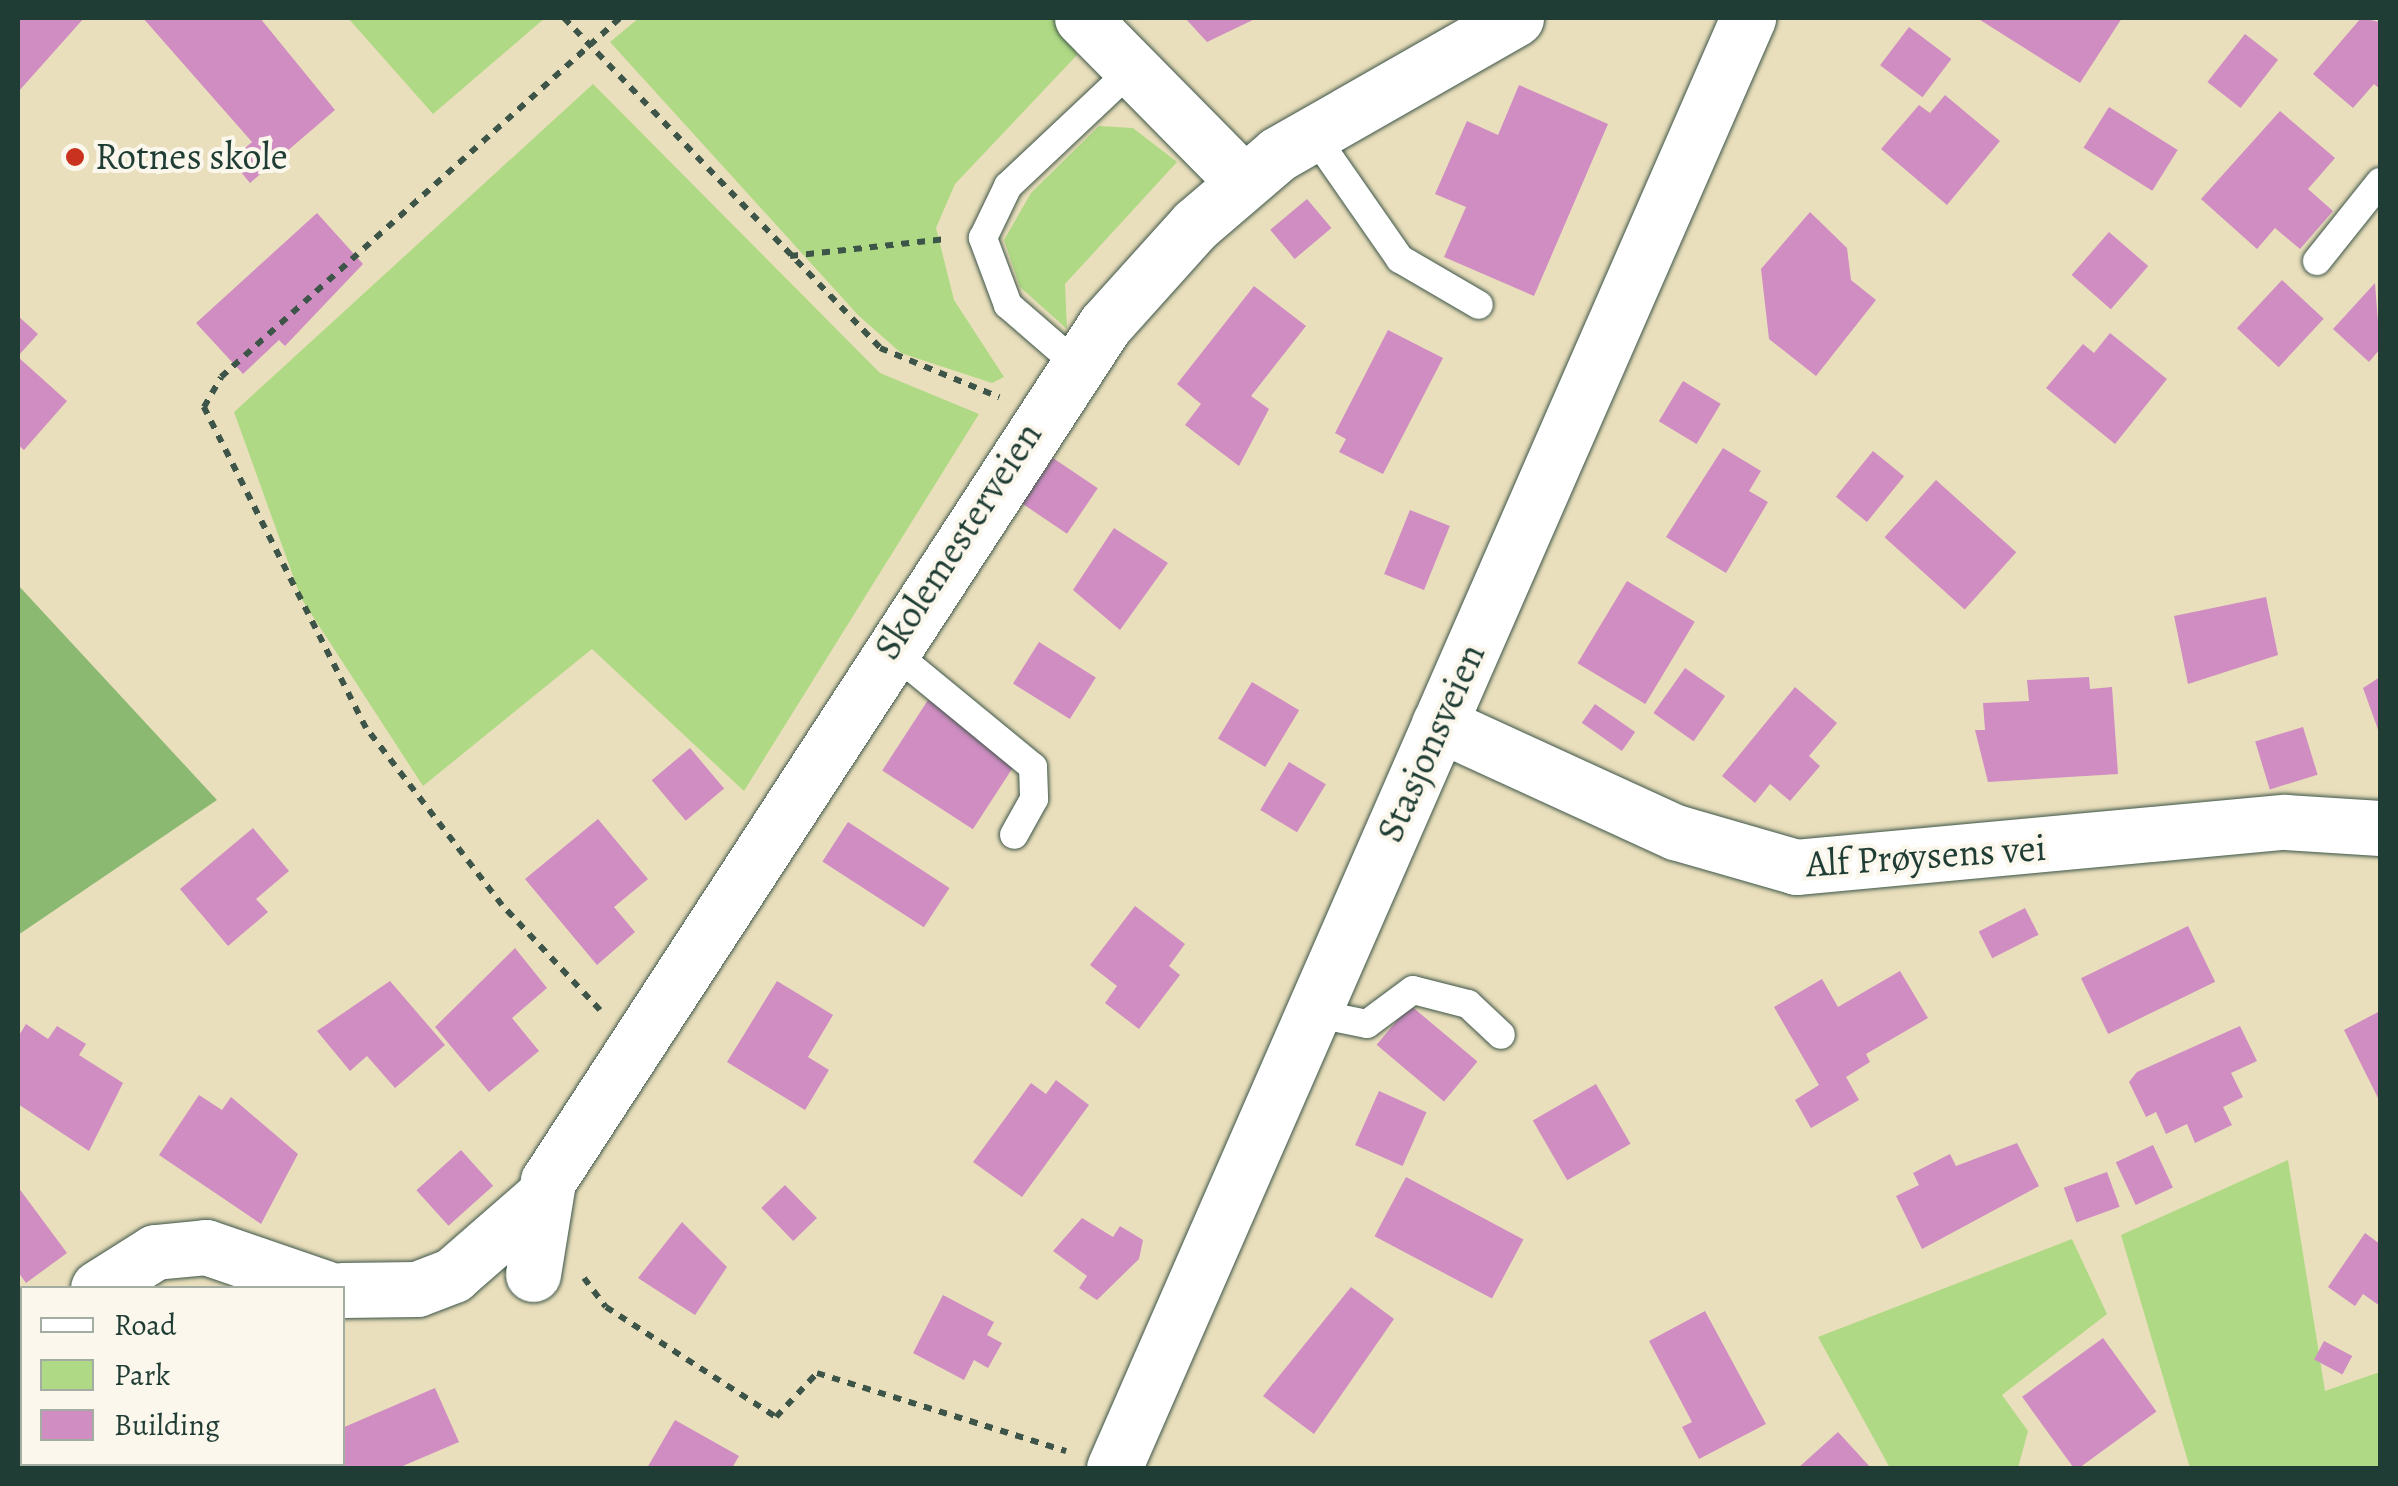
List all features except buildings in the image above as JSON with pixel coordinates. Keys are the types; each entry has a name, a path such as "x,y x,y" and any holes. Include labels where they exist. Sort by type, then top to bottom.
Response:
{"street":[{"path":"1082,18 1243,181"},
{"name":"Skolemesterveien","path":"345,1290 417,1289 453,1275 538,1206 636,1038 887,648 1075,364 1164,255 1243,181 1311,131 1516,18"},
{"name":"Stasjonsveien","path":"1114,1468 1748,18"},
{"name":"Alf Prøysens vei","path":"1439,724 1675,832 1796,867 2285,822 2380,828"},
{"name":"Skolemesterveien","path":"533,1274 538,1206"},
{"path":"101,1286 156,1252 206,1247 319,1286"}],"lane":[{"path":"1075,364 1008,305 983,238 1008,186 1131,70"},
{"path":"1311,131 1400,259 1479,305"},
{"path":"2317,261 2380,182"},
{"path":"887,648 1033,768 1034,799 1014,835"},
{"path":"1313,1013 1367,1024 1413,990 1468,1004 1500,1036"}],"path":[{"path":"564,18 880,348 1042,413"},
{"path":"620,18 222,377 204,406 393,768 552,962 636,1038"},
{"path":"788,256 983,238"},
{"path":"538,1206 606,1306 776,1417 817,1372 1050,1444"}],"green space":[{"path":"348,18 545,18 433,114"},
{"path":"639,18 1061,18 1077,55 955,184 936,228 954,300 1004,377 992,383 901,353 858,315 610,42"},
{"path":"593,84 880,373 979,414 744,791 592,649 423,786 301,598 234,412"},
{"path":"1099,126 1133,128 1177,162 1065,284 1067,329 1020,287 1004,240 1031,193"},
{"path":"18,585 217,800 18,935"},
{"path":"2288,1160 2325,1391 2380,1372 2380,1468 2190,1468 2121,1235"},
{"path":"2072,1239 2107,1314 2002,1395 2028,1431 2018,1468 1890,1468 1818,1337"},
{"path":"20,1454 20,1466 86,1468 18,1468"}],"place":[{"name":"Rotnes skole","path":"75,157"}]}
